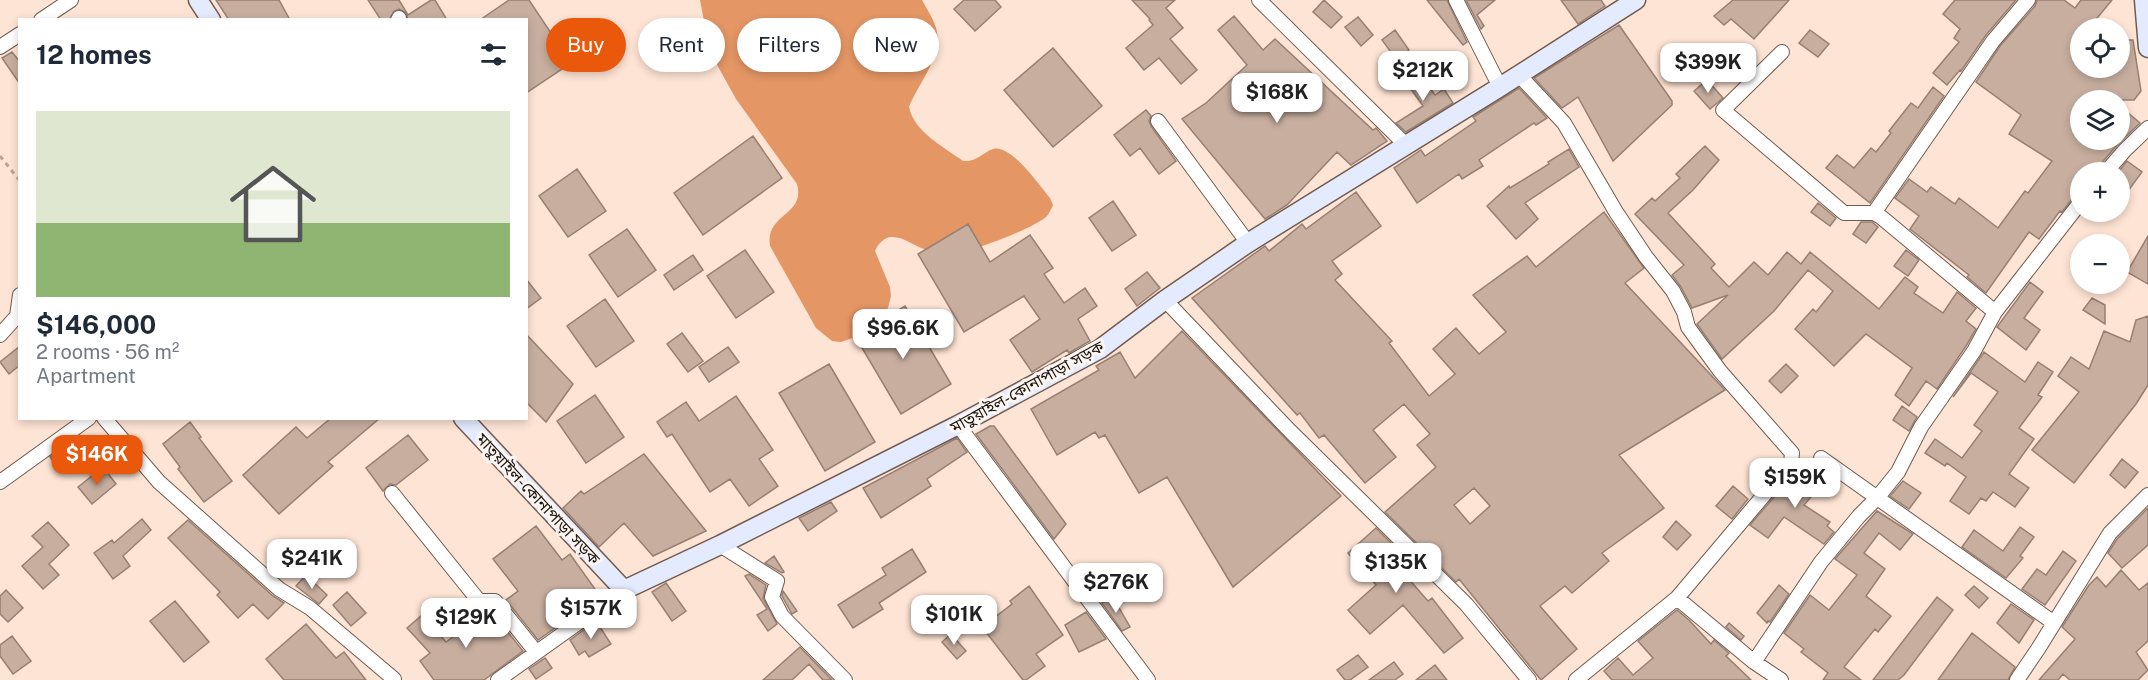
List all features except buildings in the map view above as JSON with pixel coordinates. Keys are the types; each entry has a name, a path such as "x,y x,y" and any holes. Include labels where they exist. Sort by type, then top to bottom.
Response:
{"main road":[{"path":"198,0 210,18"},
{"name":"মাতুয়াইল-কোনাপাড়া সড়ক","path":"465,420 624,590 958,425 1100,350 1165,300 1248,243 1636,0"},
{"path":"2144,0 2148,48"}],"street":[{"path":"44,18 71,0"},
{"path":"1258,0 1406,145"},
{"path":"1456,0 1500,87"},
{"path":"1874,213 1993,41 2028,0"},
{"path":"0,47 18,35"},
{"path":"1782,52 1723,110 1844,213 1874,213 1995,312"},
{"path":"1519,75 1564,123 1634,239 1673,291 1684,312 1688,327 1720,371 1792,453 1791,463 1677,598 1576,680"},
{"path":"1158,121 1248,243"},
{"path":"2115,162 2148,128"},
{"path":"1754,662 1821,562 1898,472 1921,427 1974,351 1995,312 2070,216"},
{"path":"1165,300 1290,431 1466,604 1529,680"},
{"path":"0,335 18,317"},
{"path":"0,482 86,420"},
{"path":"106,420 159,482 279,589 310,609 394,679"},
{"path":"958,425 1148,680"},
{"path":"1821,458 2054,623"},
{"path":"392,493 479,601 495,601 536,652"},
{"path":"2017,680 2110,533 2148,495"},
{"path":"720,544 777,581 772,597 782,616 845,680"},
{"path":"498,680 515,675 536,652 624,590"},
{"path":"1677,598 1754,662 1781,680"}],"path":[{"path":"0,156 18,178"}],"shaded area":[{"path":"700,0 922,0 932,18 853,18 853,72 927,72 909,107 912,116 923,131 963,161 976,159 993,149 1000,149 1008,153 1024,167 1050,198 1053,205 1049,213 1039,222 1002,239 955,253 930,251 906,240 889,237 880,243 875,251 890,287 891,296 888,308 867,333 841,342 832,341 816,328 770,246 773,227 796,203 797,184 736,99 721,72 725,72 725,18 703,18"}]}
